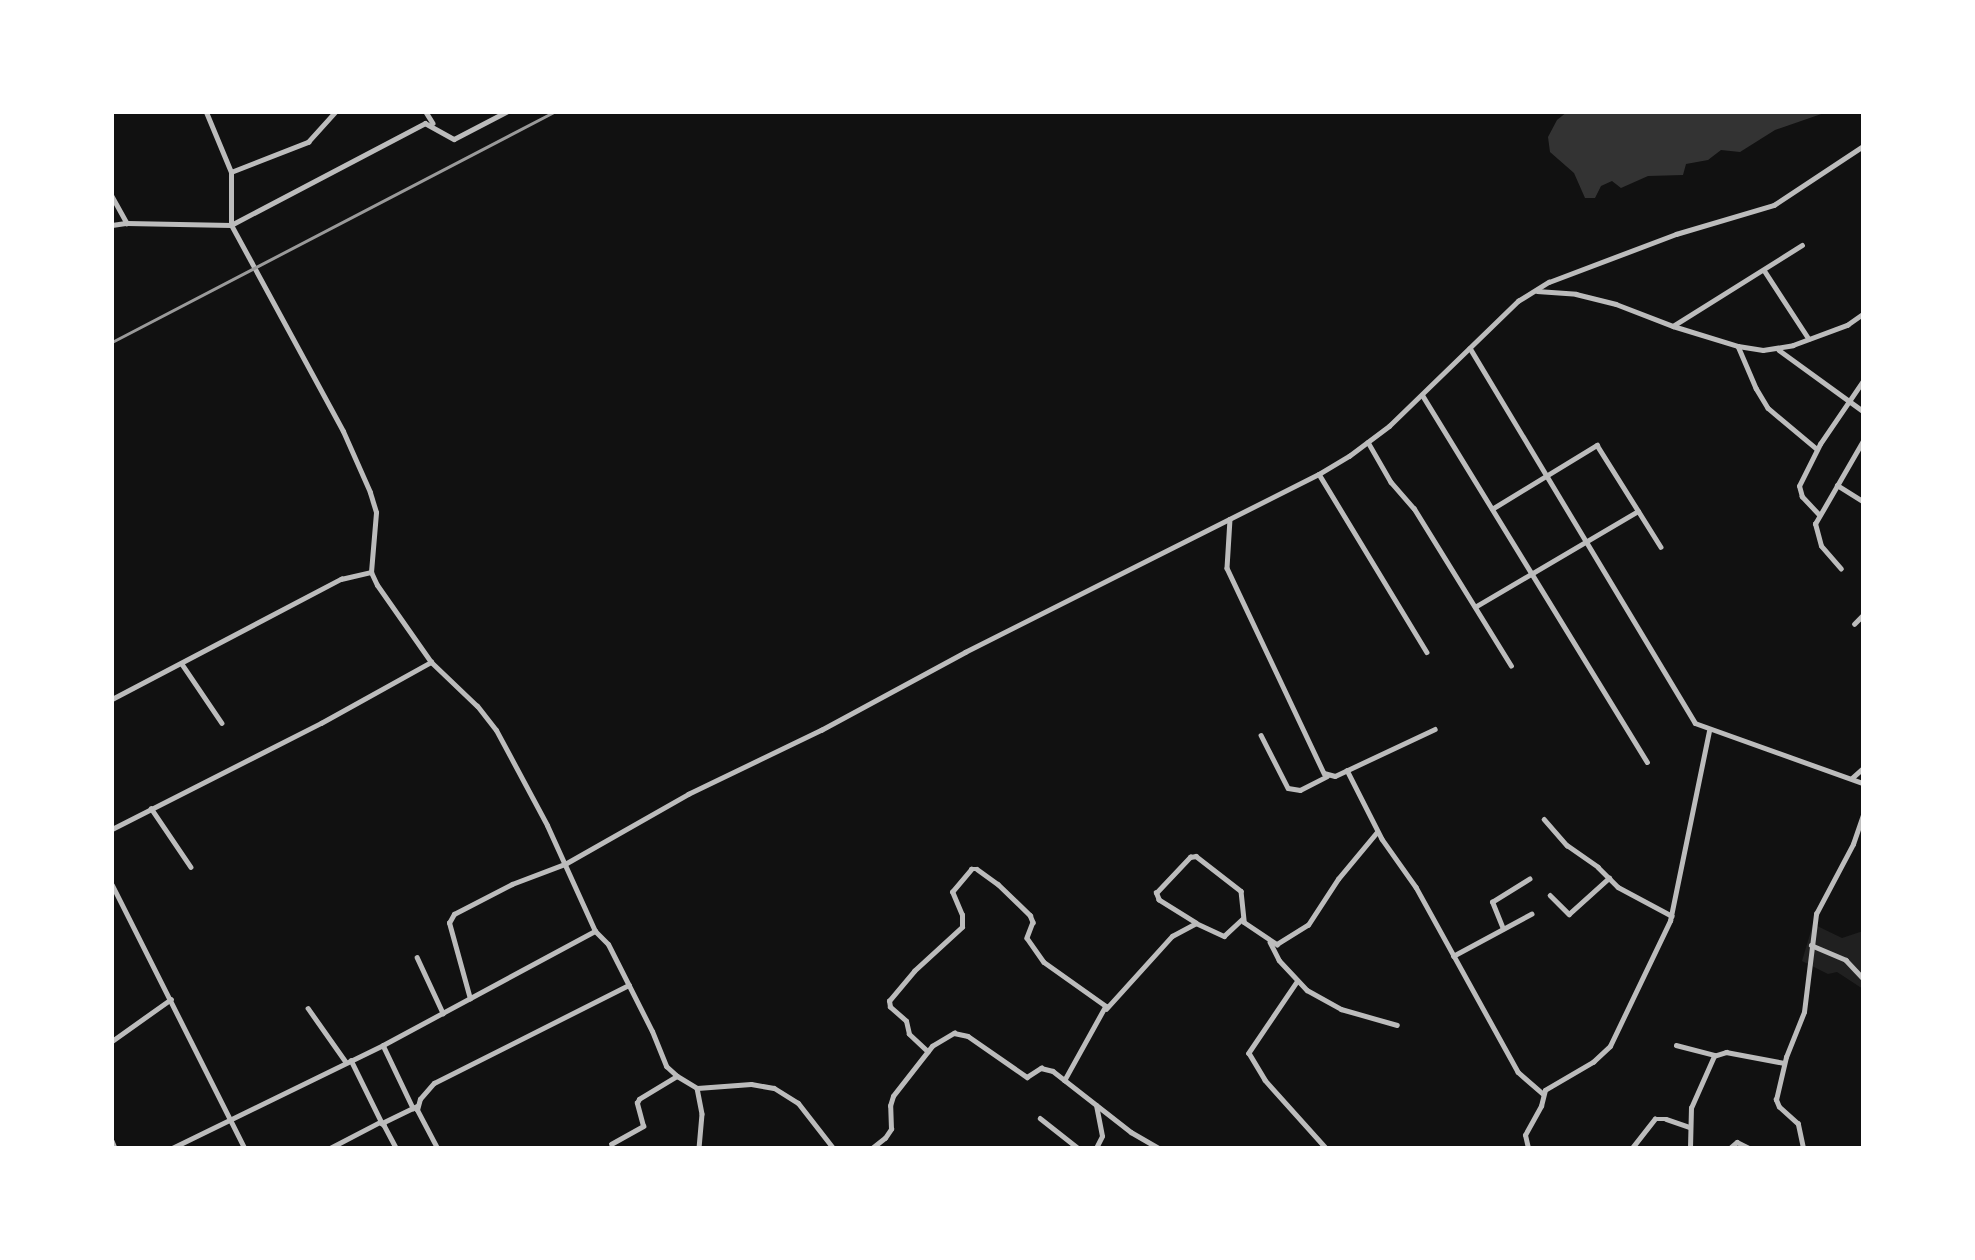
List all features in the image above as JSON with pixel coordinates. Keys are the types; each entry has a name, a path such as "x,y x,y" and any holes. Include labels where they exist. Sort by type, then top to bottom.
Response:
{"street":[{"path":"206,112 231,172 231,225 343,431 370,492 376,512 371,572 431,662 477,706 496,730 565,864 595,931 608,944 630,985 666,1066 697,1088 751,1084 774,1088 797,1103 833,1148"},
{"path":"231,172 308,142 335,112"},
{"path":"426,112 435,127"},
{"path":"112,225 231,225 425,123 454,139 506,112"},
{"path":"470,999 450,917 512,884 565,864 688,794 821,730 965,652 1319,474 1368,442 1423,396 1518,301 1549,282 1676,233 1774,205 1863,146"},
{"path":"112,196 127,223"},
{"path":"1673,326 1802,245"},
{"path":"1764,270 1809,339"},
{"path":"1535,291 1576,294 1603,300 1738,346 1778,350 1847,324 1863,314"},
{"path":"1738,346 1755,387 1768,408 1817,449"},
{"path":"1470,348 1689,716 1709,731 1751,740 1863,783"},
{"path":"1778,350 1863,411"},
{"path":"1819,515 1801,497 1800,486 1817,449 1847,400 1863,381"},
{"path":"1423,396 1647,762"},
{"path":"1841,569 1817,539 1815,524 1863,441"},
{"path":"1368,442 1391,482 1413,505 1511,665"},
{"path":"1492,509 1597,445 1661,547"},
{"path":"1319,474 1427,652"},
{"path":"1837,485 1863,501"},
{"path":"1475,607 1638,511"},
{"path":"1230,519 1227,568 1327,776"},
{"path":"112,699 341,579 371,572"},
{"path":"1854,624 1863,615"},
{"path":"112,829 321,723 431,662"},
{"path":"182,664 222,723"},
{"path":"1261,735 1288,788 1300,790 1435,729"},
{"path":"1528,1148 1525,1135 1551,1083 1593,1062 1610,1046 1638,993 1672,916 1709,731"},
{"path":"1852,778 1863,768"},
{"path":"1347,771 1377,832 1416,887 1452,956 1508,1049 1518,1072 1544,1094"},
{"path":"151,808 191,867"},
{"path":"1803,1148 1794,1118 1776,1104 1784,1063 1804,1012 1818,908 1853,844 1863,815"},
{"path":"1544,819 1567,845 1608,878 1641,902 1672,916"},
{"path":"1269,941 1283,942 1308,925 1342,873 1364,852 1377,832"},
{"path":"1193,856 1243,892 1242,919 1224,936 1196,923 1159,900 1156,893 1193,856"},
{"path":"928,1052 909,1034 906,1021 890,1007 889,1002 914,971 961,928 962,915 952,892 973,869 982,871 1030,915 1033,922 1027,938 1044,962 1104,1003 1106,1009"},
{"path":"1550,895 1569,914 1608,878"},
{"path":"1503,929 1492,902 1529,879"},
{"path":"112,886 244,1148"},
{"path":"1452,956 1531,914"},
{"path":"1242,919 1269,941 1279,961 1297,982 1341,1009 1397,1025"},
{"path":"1065,1080 1106,1009 1165,942 1196,923"},
{"path":"172,1148 383,1045 595,931"},
{"path":"1811,946 1846,960 1863,978"},
{"path":"417,957 443,1013"},
{"path":"1297,982 1249,1053 1265,1080 1326,1148"},
{"path":"330,1148 376,1123 382,1123 415,1107 428,1088 442,1077 630,985"},
{"path":"112,1041 171,999"},
{"path":"308,1008 348,1061 396,1148"},
{"path":"872,1148 886,1138 891,1129 890,1106 893,1096 928,1052 942,1039 960,1034 1024,1076 1031,1077 1045,1068 1065,1080 1131,1132 1159,1148"},
{"path":"383,1045 437,1148"},
{"path":"1676,1045 1715,1056"},
{"path":"1690,1148 1691,1108 1710,1060 1726,1052 1784,1063"},
{"path":"611,1144 643,1126 637,1103 639,1098 677,1076"},
{"path":"697,1088 702,1114 699,1148"},
{"path":"1096,1105 1102,1136 1096,1148"},
{"path":"1040,1118 1078,1148"},
{"path":"1632,1148 1656,1119 1666,1119 1689,1127"},
{"path":"112,1142 115,1148"},
{"path":"1730,1148 1737,1142 1749,1148"}],"shaded area":[{"path":"1567,112 1827,112 1775,130 1740,152 1721,150 1708,160 1686,164 1683,175 1648,176 1621,188 1612,181 1601,186 1595,198 1585,198 1574,173 1550,152 1548,137 1557,120"},
{"path":"1813,924 1842,938 1863,931 1863,989 1837,972 1828,974 1802,961"}],"railway":[{"path":"112,342 553,112"}]}
